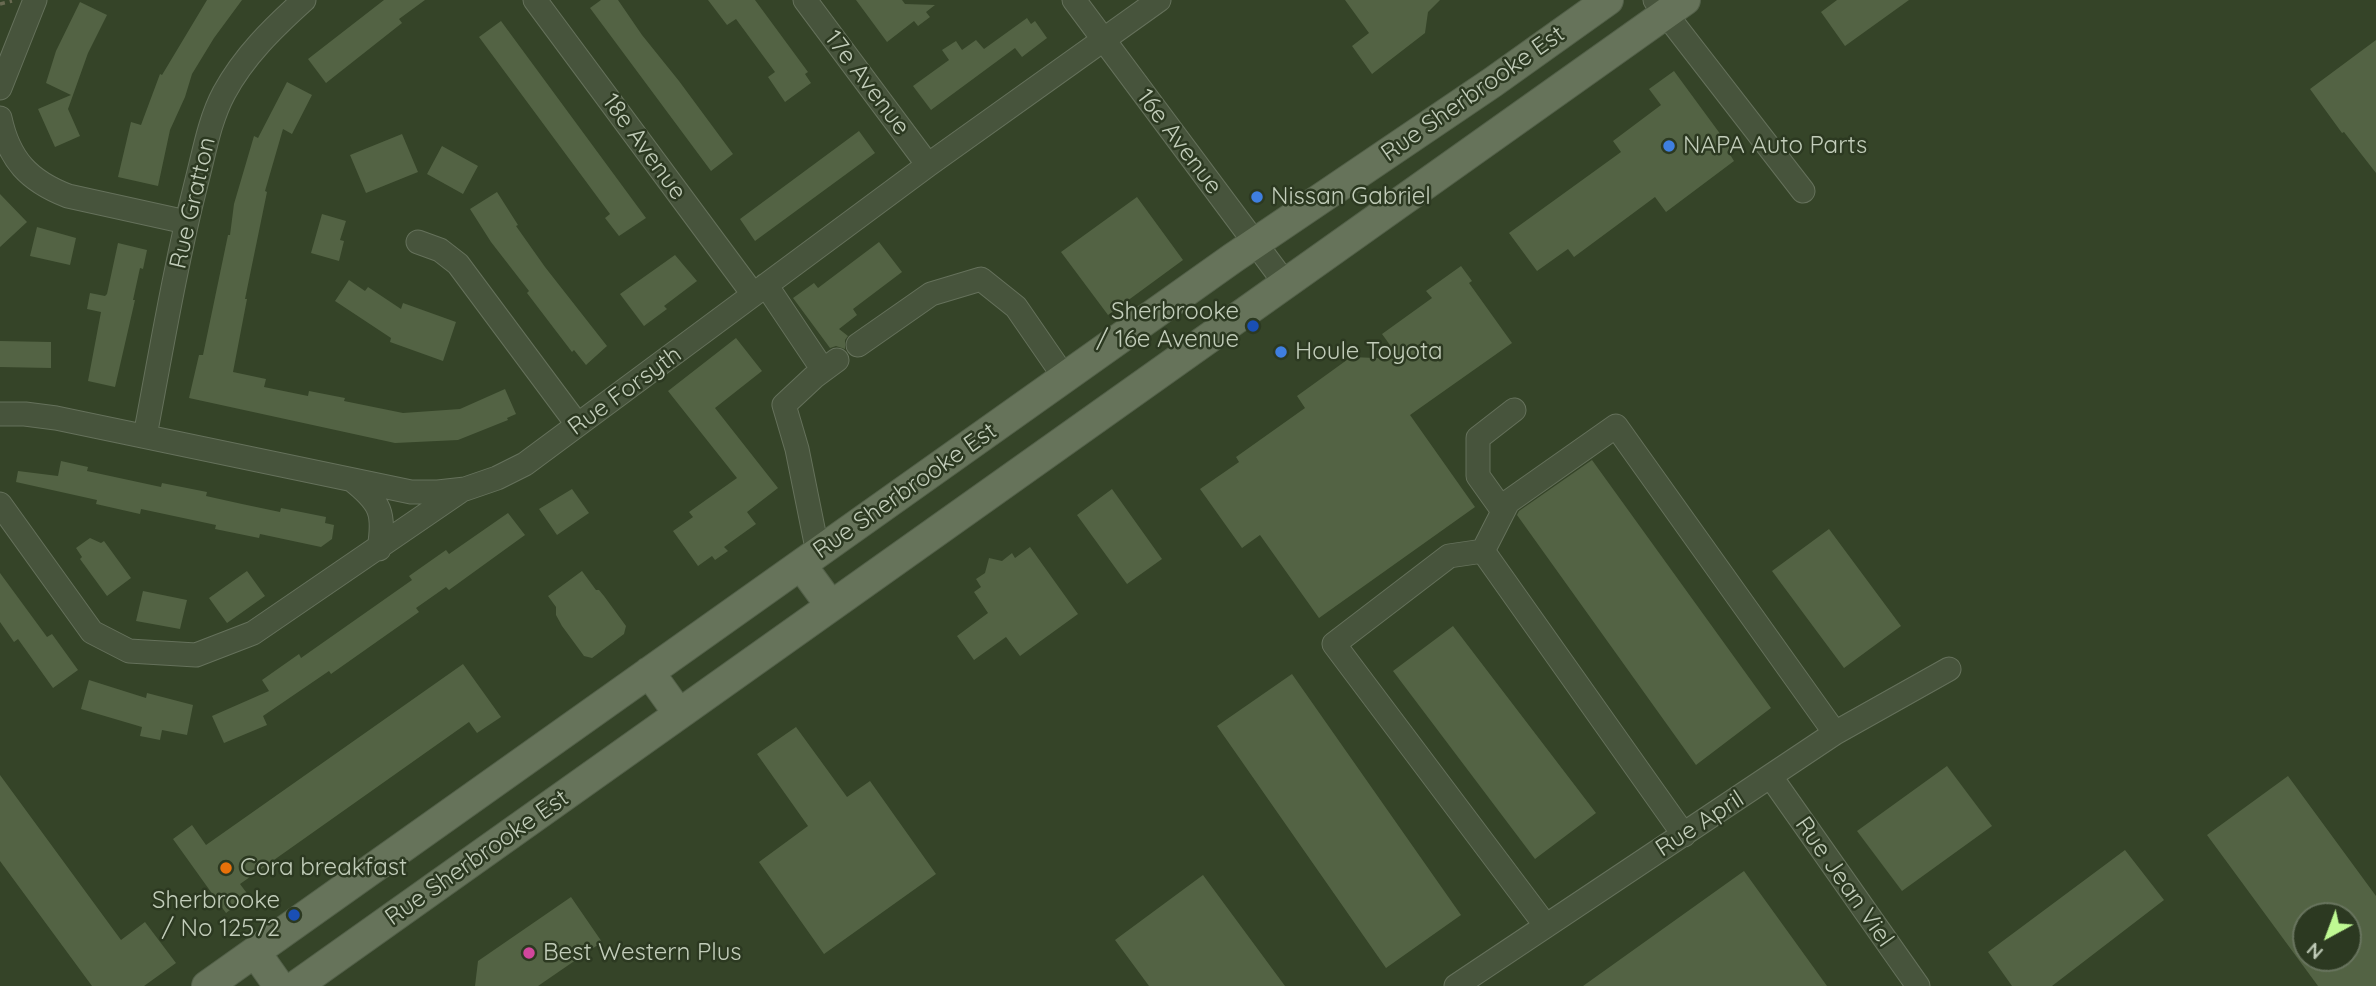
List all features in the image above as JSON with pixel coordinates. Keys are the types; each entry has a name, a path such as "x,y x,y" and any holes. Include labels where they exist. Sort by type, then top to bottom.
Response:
{"main road":[{"name":"Rue Sherbrooke Est","path":"206,986 1255,243 1493,82 1608,0"},
{"name":"Rue Sherbrooke Est","path":"296,986 1518,118 1668,5"},
{"path":"1493,82 1518,118"},
{"path":"1379,159 1406,197"},
{"path":"810,559 831,606"},
{"path":"649,673 679,714"},
{"path":"255,952 279,986"}],"street":[{"path":"0,88 35,0"},
{"name":"Rue Gratton","path":"145,436 186,222 210,129 223,94 247,57 303,0"},
{"name":"18e Avenue","path":"536,0 759,290 830,365 784,405 797,449 810,559"},
{"name":"17e Avenue","path":"805,0 928,165"},
{"name":"16e Avenue","path":"1074,0 1285,283"},
{"name":"Rue Forsyth","path":"0,414 36,415 411,492 465,489 498,478 525,464 928,165 1159,0"},
{"path":"1668,5 1803,191"},
{"path":"0,118 14,156 24,170 52,190 68,196 186,222"},
{"path":"418,242 440,250 458,264 577,424"},
{"path":"858,345 931,294 981,279 1016,307 1065,377"},
{"path":"1503,511 1478,476 1478,438 1514,410"},
{"path":"1483,551 1508,502 1616,426 1835,733"},
{"path":"352,480 371,495 380,508 383,525 379,549"},
{"path":"0,504 92,632 130,652 196,656 253,633 465,489"},
{"path":"1483,551 1684,835"},
{"path":"1483,551 1449,556 1334,644 1546,926"},
{"name":"Rue April","path":"1456,986 1835,733 1949,669"},
{"name":"Rue Jean Viel","path":"1771,777 1918,986"}],"path":[{"path":"0,4 16,0"}],"building":[{"path":"207,0 242,0 192,74 170,130 158,186 118,177 131,122 141,125 160,74 162,75"},
{"path":"384,0 425,0 399,19 402,23 326,83 308,59"},
{"path":"601,0 618,0 733,154 711,171 590,8"},
{"path":"708,0 755,0 808,72 805,74 811,83 785,102 768,77 775,72 736,19 727,25"},
{"path":"856,0 902,0 905,4 935,5 926,12 930,17 918,26 914,21 887,42"},
{"path":"1345,0 1440,0 1428,12 1425,33 1372,74 1352,46 1369,33"},
{"path":"1837,0 1909,0 1845,46 1821,12"},
{"path":"80,2 107,15 88,53 68,109 80,136 55,147 38,109 71,95 46,83 56,51"},
{"path":"1027,18 1031,24 1035,21 1047,38 1022,57 1015,48 931,110 913,86 949,60 942,50 956,41 962,50 976,40 984,49"},
{"path":"501,21 646,218 619,236 605,218 610,214 479,37"},
{"path":"2376,40 2376,173 2310,89"},
{"path":"1674,71 1732,150 1729,153 1734,161 1666,212 1655,197 1574,257 1568,249 1537,271 1509,233 1621,152 1613,141 1661,105 1649,89"},
{"path":"287,82 312,95 292,134 283,129 265,191 267,192 233,372 266,379 264,387 308,396 309,391 403,413 460,409 505,389 516,414 507,418 508,420 458,440 395,443 189,398 199,355 203,355 230,235 234,204 254,136 258,138"},
{"path":"859,131 875,153 755,241 740,219"},
{"path":"402,134 418,172 366,193 350,155"},
{"path":"442,146 478,166 463,194 427,174"},
{"path":"497,192 518,225 516,226 545,267 607,346 586,365 574,350 572,352 527,293 529,291 491,242 470,209"},
{"path":"0,194 27,222 0,247"},
{"path":"1137,197 1183,260 1108,315 1061,252"},
{"path":"322,214 346,221 340,240 344,241 339,261 311,253"},
{"path":"37,227 76,238 70,265 30,256"},
{"path":"879,242 902,272 853,309 857,315 839,329 848,336 845,349 836,346 830,348 793,298 814,283 818,288"},
{"path":"118,243 147,250 143,269 140,268 115,387 88,381 101,312 87,309 90,293 105,296 107,294"},
{"path":"675,255 697,281 664,306 667,309 644,326 620,294"},
{"path":"1461,266 1472,281 1469,283 1512,343 1410,415 1475,507 1319,618 1260,535 1242,548 1200,489 1239,462 1236,457 1305,408 1297,396 1351,357 1400,359 1382,334 1432,298 1426,291"},
{"path":"349,280 365,291 368,287 401,309 403,303 456,322 443,361 390,342 391,338 335,301"},
{"path":"736,338 762,371 715,408 778,488 747,512 756,524 724,547 728,551 715,560 712,556 698,566 673,531 693,517 689,512 737,478 668,391"},
{"path":"0,341 51,342 51,368 0,367"},
{"path":"1592,460 1771,708 1696,765 1517,515"},
{"path":"61,461 88,467 87,471 161,487 162,483 207,492 206,496 280,512 281,508 326,517 325,523 334,525 332,539 321,547 260,534 259,538 215,529 216,525 141,509 140,514 96,504 97,500 16,482 18,471 58,476"},
{"path":"572,489 589,513 557,535 539,509"},
{"path":"1112,489 1162,559 1127,584 1077,515"},
{"path":"508,513 525,535 449,590 446,587 416,608 419,612 331,674 329,671 263,716 267,725 224,743 212,716 269,691 262,680 299,654 301,658 412,580 409,576 446,550 449,554"},
{"path":"1829,529 1901,626 1844,668 1772,571"},
{"path":"90,538 101,543 104,541 131,578 107,596 80,559 82,557 76,548"},
{"path":"1030,547 1078,614 1020,656 1006,637 974,660 957,636 988,613 974,592 981,587 976,579 985,573 989,558 1002,561 1012,553 1015,558"},
{"path":"247,571 265,596 227,623 209,598"},
{"path":"582,571 626,626 624,634 592,658 584,656 562,626 556,615 556,607 548,596"},
{"path":"0,573 47,637 52,634 78,670 53,688 18,639 14,642 0,622"},
{"path":"143,591 187,600 180,629 136,621"},
{"path":"1453,626 1596,813 1535,859 1393,671"},
{"path":"463,664 501,717 477,733 469,722 240,884 249,896 226,913 173,839 192,825 206,845"},
{"path":"1292,674 1461,915 1386,968 1217,726"},
{"path":"89,680 146,698 147,693 193,705 187,735 162,730 160,740 140,736 142,727 81,709"},
{"path":"796,727 847,797 870,781 936,874 824,954 759,862 808,826 757,754"},
{"path":"1947,766 1992,826 1902,891 1857,831"},
{"path":"0,775 121,940 145,922 176,963 144,986 92,986 0,861"},
{"path":"2288,776 2376,896 2376,986 2318,986 2308,972 2362,972 2362,902 2292,902 2292,951 2207,835"},
{"path":"2125,850 2164,900 2052,986 2012,986 1988,952"},
{"path":"1744,871 1827,986 1583,986"},
{"path":"1203,875 1285,986 1149,986 1115,940"},
{"path":"571,897 602,942 538,986 475,986 478,961"}],"place":[{"name":"NAPA Auto Parts","path":"1669,146"},
{"name":"Nissan Gabriel","path":"1257,197"},
{"name":"Sherbrooke / 16e Avenue","path":"1253,326"},
{"name":"Houle Toyota","path":"1281,352"},
{"name":"Cora breakfast","path":"226,868"},
{"name":"Sherbrooke / No 12572","path":"294,915"},
{"name":"Best Western Plus","path":"529,953"}]}
